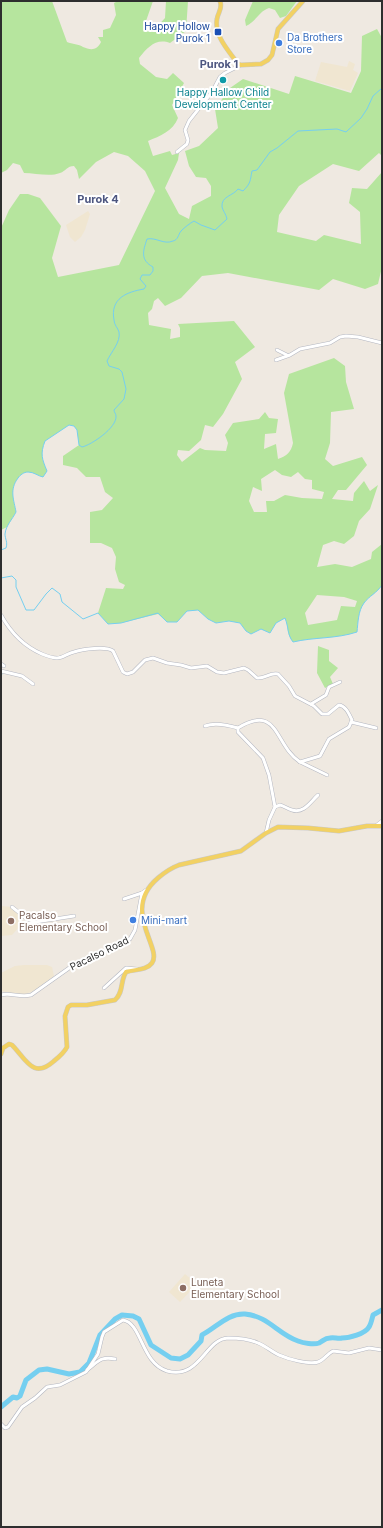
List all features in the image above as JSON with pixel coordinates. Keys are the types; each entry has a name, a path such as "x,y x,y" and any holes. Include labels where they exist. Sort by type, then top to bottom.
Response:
{"main road":[{"path":"220,1 221,9 217,20 220,36 222,42 238,64 241,65 261,64 268,60 272,55 278,29 303,1"},
{"path":"1,1054 3,1048 10,1044 33,1068 42,1069 49,1066 65,1051 67,1047 65,1016 68,1006 88,1005 116,1000 122,990 124,975 130,971 149,966 152,963 154,956 142,919 144,892 156,880 173,867 241,851 272,829 285,827 339,831 380,825"}],"street":[{"path":"177,152 187,144 188,140 185,130 212,92 220,77 241,65"},
{"path":"276,360 300,348 330,343 340,337 346,336 358,337 382,343"},
{"path":"277,350 287,355"},
{"path":"1,615 10,629 26,646 34,651 54,658 59,658 75,651 106,648 113,651 123,672 127,674 133,672 145,660 154,658 167,663 191,668 207,666 217,672 224,673 244,668 260,679 275,673 278,674 295,696 311,704 322,714 328,714 337,706 341,705 349,713 351,722 349,726 329,740 320,756 300,762"},
{"path":"1,671 22,676 33,684"},
{"path":"311,704 326,696 329,687 340,682"},
{"path":"205,726 224,725 238,728 256,720 269,722 273,726 285,749 290,755 300,762 327,775"},
{"path":"351,722 376,728"},
{"path":"238,728 238,732 263,758 269,774 275,807 269,820 266,833"},
{"path":"275,807 280,805 299,811 305,808 318,795"},
{"path":"380,825 382,821"},
{"path":"124,899 144,892"},
{"name":"Pacalso Road","path":"1,995 7,994 23,997 30,995 72,966 98,956 111,946 123,943 130,939 135,930 144,892"},
{"path":"12,907 26,918 35,922"},
{"path":"29,924 74,916"},
{"path":"104,988 126,968 131,967 138,970"},
{"path":"86,1372 98,1354 104,1332 123,1320 128,1322 136,1330 145,1351 154,1362 162,1369 176,1373 187,1370 196,1364 218,1340 226,1338 244,1339 258,1342 281,1356 306,1362 319,1362 333,1351 349,1353 370,1348 382,1350"},
{"path":"1,1424 5,1428 8,1427 22,1407 47,1387 60,1384 86,1372 103,1358 106,1357 115,1359"}],"shaded area":[{"path":"349,61 355,64 353,70 358,73 350,91 315,81 321,62 347,67"},
{"path":"88,211 90,214 85,230 81,237 75,242 70,237 66,225"},
{"name":"Pacalso Elementary School","path":"2,906 12,907 20,917 20,926 12,935 1,936"},
{"path":"47,965 52,967 54,976 34,991 25,994 1,991 1,973 15,966"},
{"name":"Luneta Elementary School","path":"185,1274 197,1284 180,1302 169,1292"}],"green space":[{"path":"1,1 52,1 67,42 91,49 97,47 101,42 98,37 103,37 103,30 110,28 116,15 114,3 118,1 153,1 146,21 153,31 165,18 166,1 188,1 186,31 170,43 161,42 153,44 139,58 140,64 156,77 167,79 173,73 184,83 172,105 178,118 176,123 166,132 148,141 153,156 170,151 172,155 179,153 178,160 165,188 179,214 189,219 192,206 211,196 211,186 206,178 196,177 189,166 185,151 199,146 218,128 215,109 230,88 243,79 289,94 295,76 351,93 361,71 362,36 377,29 382,38 382,156 379,153 359,171 333,164 299,186 279,215 277,232 316,241 324,235 361,244 360,212 349,203 352,188 367,189 382,172 382,267 378,284 365,289 333,279 319,290 228,273 202,276 181,298 165,306 158,298 154,301 152,309 148,313 149,325 171,329 170,339 180,337 180,328 178,324 234,321 255,347 235,362 242,379 223,414 213,427 205,425 201,440 189,451 178,450 177,455 182,462 200,448 205,450 226,451 228,443 225,435 233,423 259,419 265,412 269,418 278,419 276,433 265,434 264,449 276,444 278,459 284,456 290,451 293,443 284,393 289,374 334,358 345,366 346,382 354,409 331,412 330,443 325,459 333,466 362,457 367,465 346,490 338,490 332,499 353,501 354,493 364,481 370,491 378,485 370,509 359,521 354,536 344,544 334,541 323,545 317,567 335,564 352,567 371,559 372,552 382,544 382,585 362,606 357,632 341,636 293,642 288,634 285,618 276,623 270,633 261,629 251,634 246,631 240,623 229,621 216,623 208,619 198,610 187,611 177,622 167,622 158,614 121,623 108,624 98,613 106,588 123,589 125,585 119,582 115,569 116,557 112,548 101,543 90,543 90,512 102,510 113,498 105,492 100,477 86,477 77,468 63,465 63,456 79,445 77,430 74,426 69,425 45,441 42,449 42,456 47,471 43,477 28,472 22,474 15,482 13,499 16,512 7,527 1,530 1,228 9,210 20,194 28,194 40,198 61,226 52,258 58,277 119,265 155,191 145,171 128,156 114,152 96,162 79,179 77,170 74,166 60,173 47,175 24,173 20,165 13,163 7,170 1,173","holes":["275,470 282,475 291,477 298,472 305,479 312,480 312,489 324,492 322,499 285,495 274,501 266,501 267,512 254,512 249,501 253,487 262,491 261,479","317,595 344,597 357,601 355,607 341,606 337,620 308,625 305,613"]},
{"path":"253,1 297,1 286,16 280,18 275,10 269,8 246,26 245,20"},
{"path":"318,646 329,650 329,661 338,668 330,677 333,684 325,688 317,673"}],"waterway":[{"path":"1,550 6,548 6,531 16,512 13,495 15,482 22,474 28,472 43,477 47,471 42,456 42,449 45,441 69,425 74,426 77,430 79,445 82,447 86,446 108,431 115,421 116,416 114,410 124,399 126,389 122,372 119,369 109,366 107,361 119,339 113,312 117,301 121,297 144,289 146,286 140,279 142,275 150,275 153,271 153,267 144,258 144,247 147,239 170,242 175,240 181,231 194,221 215,230 227,219 222,207 222,203 225,198 238,189 243,191 249,184 252,171 257,170 270,152 298,131 337,129 346,132 361,118 373,96 382,88"},
{"path":"1,578 12,576 16,580 16,587 26,610 34,610 52,588 60,594 62,602 83,619 98,613 108,624 121,623 158,613 167,622 177,622 187,611 198,610 208,619 216,623 229,621 240,623 246,631 251,634 261,629 270,633 276,623 285,618 293,642 341,636 357,632 362,606 382,585"},
{"path":"1,1407 13,1397 17,1398 20,1396 26,1380 39,1370 47,1369 69,1374 80,1372 89,1363 100,1335 115,1319 122,1315 133,1316 139,1319 151,1345 171,1358 180,1359 188,1355 201,1341 202,1335 228,1318 239,1314 253,1315 267,1322 291,1338 308,1344 314,1344 328,1338 345,1338 361,1334 369,1327 373,1315 382,1310"}],"place":[{"name":"Happy Hollow Purok 1","path":"218,32"},
{"name":"Da Brothers Store","path":"279,43"},
{"name":"Happy Hallow Child Development Center","path":"223,80"},
{"name":"Mini-mart","path":"133,920"},
{"name":"Pacalso Elementary School","path":"11,921"},
{"name":"Luneta Elementary School","path":"183,1288"}],"district":[{"name":"Purok 1","path":"219,64"},
{"name":"Purok 4","path":"98,199"}]}
